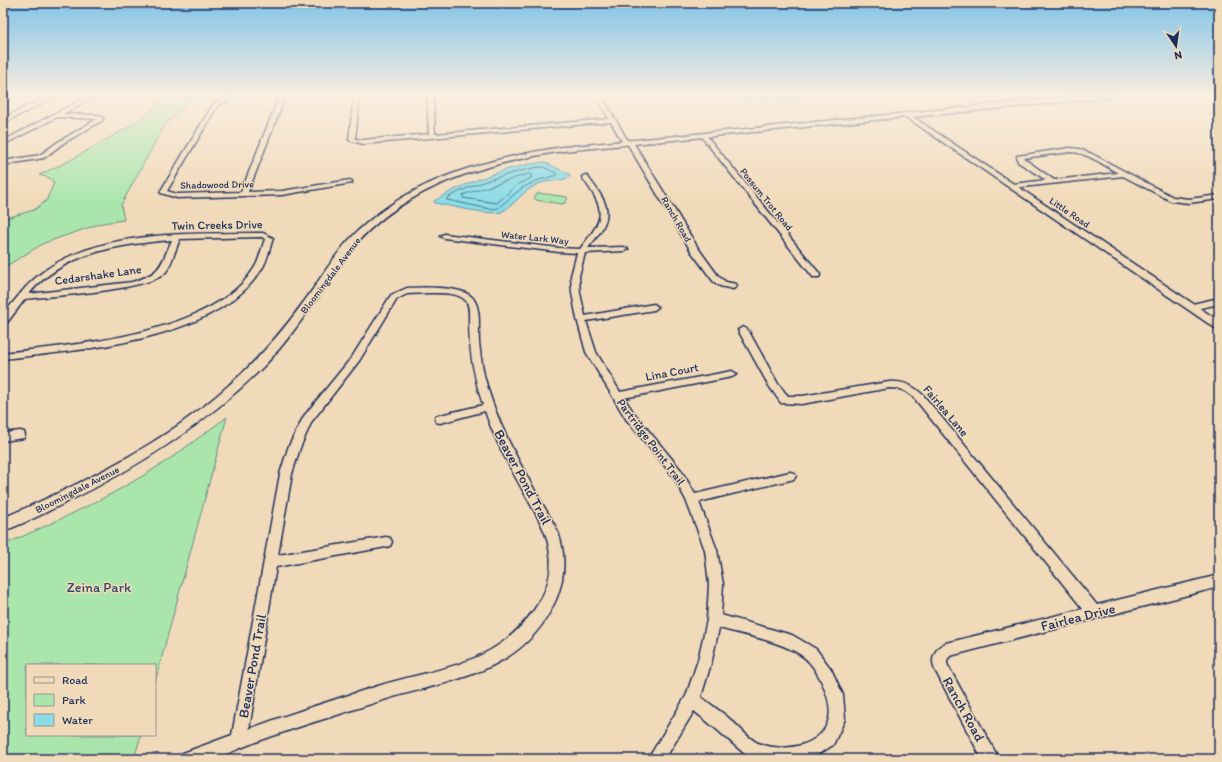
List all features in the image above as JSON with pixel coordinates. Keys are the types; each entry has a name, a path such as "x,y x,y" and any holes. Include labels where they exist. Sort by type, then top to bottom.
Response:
{"street":[{"path":"3,143 26,131"},
{"path":"3,163 42,157 83,131"},
{"name":"Shadowood Drive","path":"200,131 164,192 177,196 282,193 350,182"},
{"path":"244,194 269,131"},
{"path":"353,131 352,140 364,142 494,131"},
{"path":"432,131 432,136"},
{"name":"Ranch Road","path":"620,131 694,249 716,279 723,284 733,286"},
{"name":"Bloomingdale Avenue","path":"3,525 63,498 113,471 179,430 217,402 246,377 266,356 357,237 376,220 401,202 449,178 499,161 549,150 750,131"},
{"name":"Little Road","path":"930,131 1219,326"},
{"name":"Possum Trot Road","path":"702,135 816,275"},
{"path":"1053,182 1020,161 1020,156 1077,150 1090,155 1171,199 1189,201 1219,197"},
{"path":"1013,186 1123,174"},
{"name":"Partridge Point Trail","path":"585,177 596,190 601,199 603,208 603,219 597,232 582,251 575,276 576,293 581,319 591,352 616,396 630,416 677,473 692,499 711,550 716,584 714,620 705,660 692,700 656,759"},
{"name":"Twin Creeks Drive","path":"3,322 22,297 42,276 70,260 108,246 137,240 177,238 263,235 269,238 260,266 250,280 231,297 212,310 177,325 137,337 109,343 3,356"},
{"name":"Water Lark Way","path":"444,236 559,250 582,251 624,249"},
{"name":"Cedarshake Lane","path":"22,297 132,284 151,279 162,271 177,238"},
{"name":"Beaver Pond Trail","path":"189,759 239,740 400,687 473,668 504,653 516,644 539,617 555,586 558,570 556,542 551,530 513,464 488,407 477,365 474,340 473,306 470,300 455,293 414,290 403,292 394,297 356,359 315,410 298,438 286,474 239,740"},
{"path":"1191,307 1219,302"},
{"path":"581,319 654,308"},
{"name":"Fairlea Lane","path":"743,330 774,386 785,400 802,400 889,385 899,384 908,387 919,397 1094,613"},
{"name":"Lina Court","path":"616,396 732,374"},
{"path":"440,419 488,407"},
{"path":"3,437 20,435"},
{"path":"692,499 790,476"},
{"path":"270,562 386,542"},
{"name":"Fairlea Drive","path":"940,658 946,650 1219,581"},
{"path":"692,700 720,721 752,749 778,757 804,754 827,739 837,719 835,694 826,674 810,654 792,642 714,620"},
{"name":"Ranch Road","path":"940,658 940,665 992,759"}],"green space":[{"path":"122,131 162,131 121,205 124,220 102,223 44,243 3,268 3,219 34,210 46,201 54,183 50,178 39,175 69,161"},
{"path":"538,193 568,198 565,203 562,204 536,200 534,198"},
{"name":"Zeina Park","path":"227,417 156,678 156,664 26,664 26,736 141,736 134,759 3,759 3,545 65,517 126,486 181,451"}],"water":[{"path":"544,162 569,174 570,177 562,180 538,184 532,187 501,212 489,213 469,210 435,203 434,201 472,182 501,171"}]}
